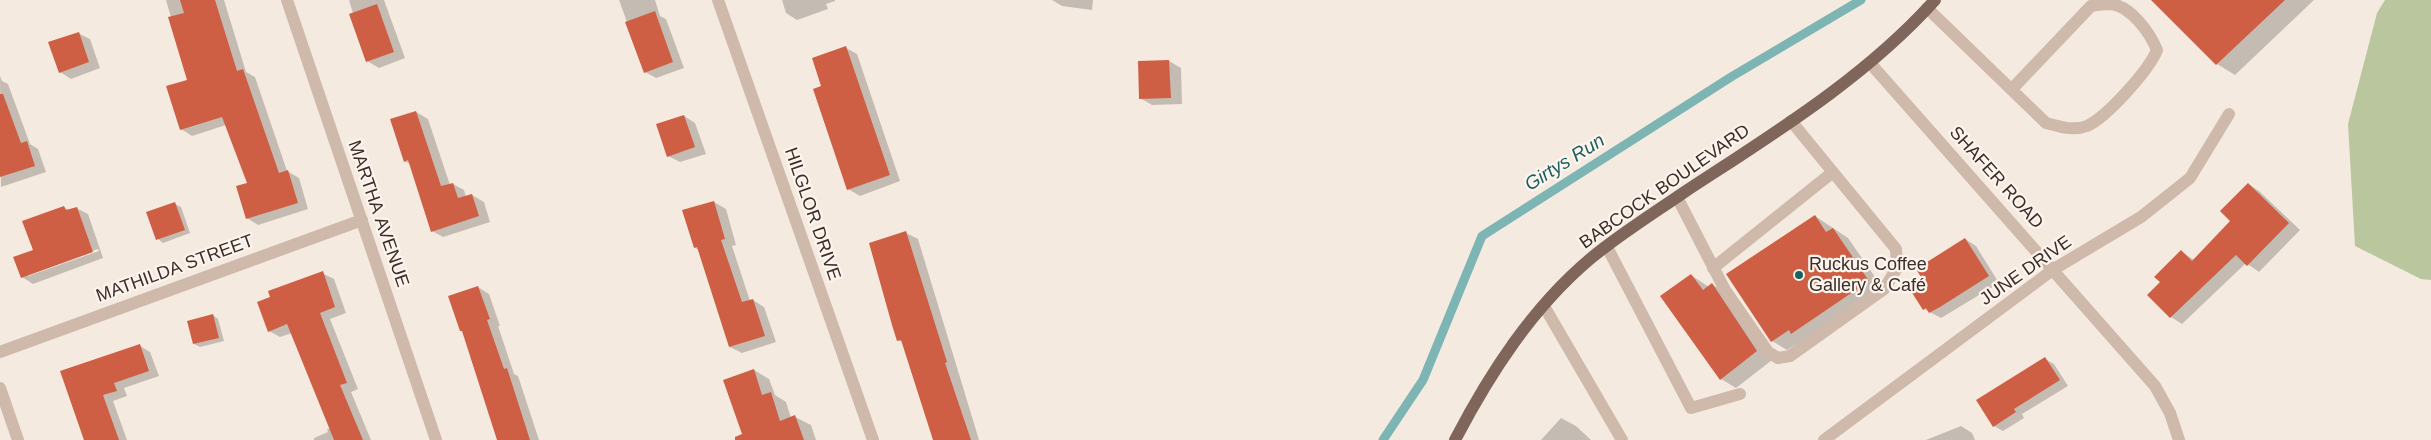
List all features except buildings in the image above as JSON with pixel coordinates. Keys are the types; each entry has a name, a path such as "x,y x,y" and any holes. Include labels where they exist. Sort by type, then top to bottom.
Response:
{"main road":[{"name":"BABCOCK BOULEVARD","path":"1455,440 1476,400 1511,346 1544,306 1590,260 1678,197 1791,121 1870,63 1931,4"}],"street":[{"name":"MARTHA AVENUE","path":"287,0 436,440"},
{"name":"HILGLOR DRIVE","path":"718,0 873,440"},
{"path":"1931,4 2012,89 2046,123 2066,129 2087,126 2106,113 2152,63 2157,50 2151,36 2125,9 2111,4 2091,6 2012,89"},
{"name":"SHAFER ROAD","path":"1870,63 2054,269 2155,386 2170,413 2179,440"},
{"name":"JUNE DRIVE","path":"1824,440 2054,269 2141,217 2190,178 2229,114"},
{"path":"1678,197 1725,290 1768,352 1778,358 1790,356 1884,289 1897,268 1896,249 1791,121"},
{"path":"1713,268 1833,172"},
{"name":"MATHILDA STREET","path":"0,352 362,220"},
{"path":"1607,247 1691,408 1740,394"},
{"path":"1544,306 1622,440"},
{"path":"0,388 18,440"}],"green space":[{"path":"2385,0 2431,0 2431,280 2421,279 2355,246 2348,124 2377,13"}],"waterway":[{"name":"Girtys Run","path":"1383,440 1423,380 1482,236 1731,77 1861,0"}],"place":[{"name":"Ruckus Coffee Gallery & Café","path":"1799,275"}]}
